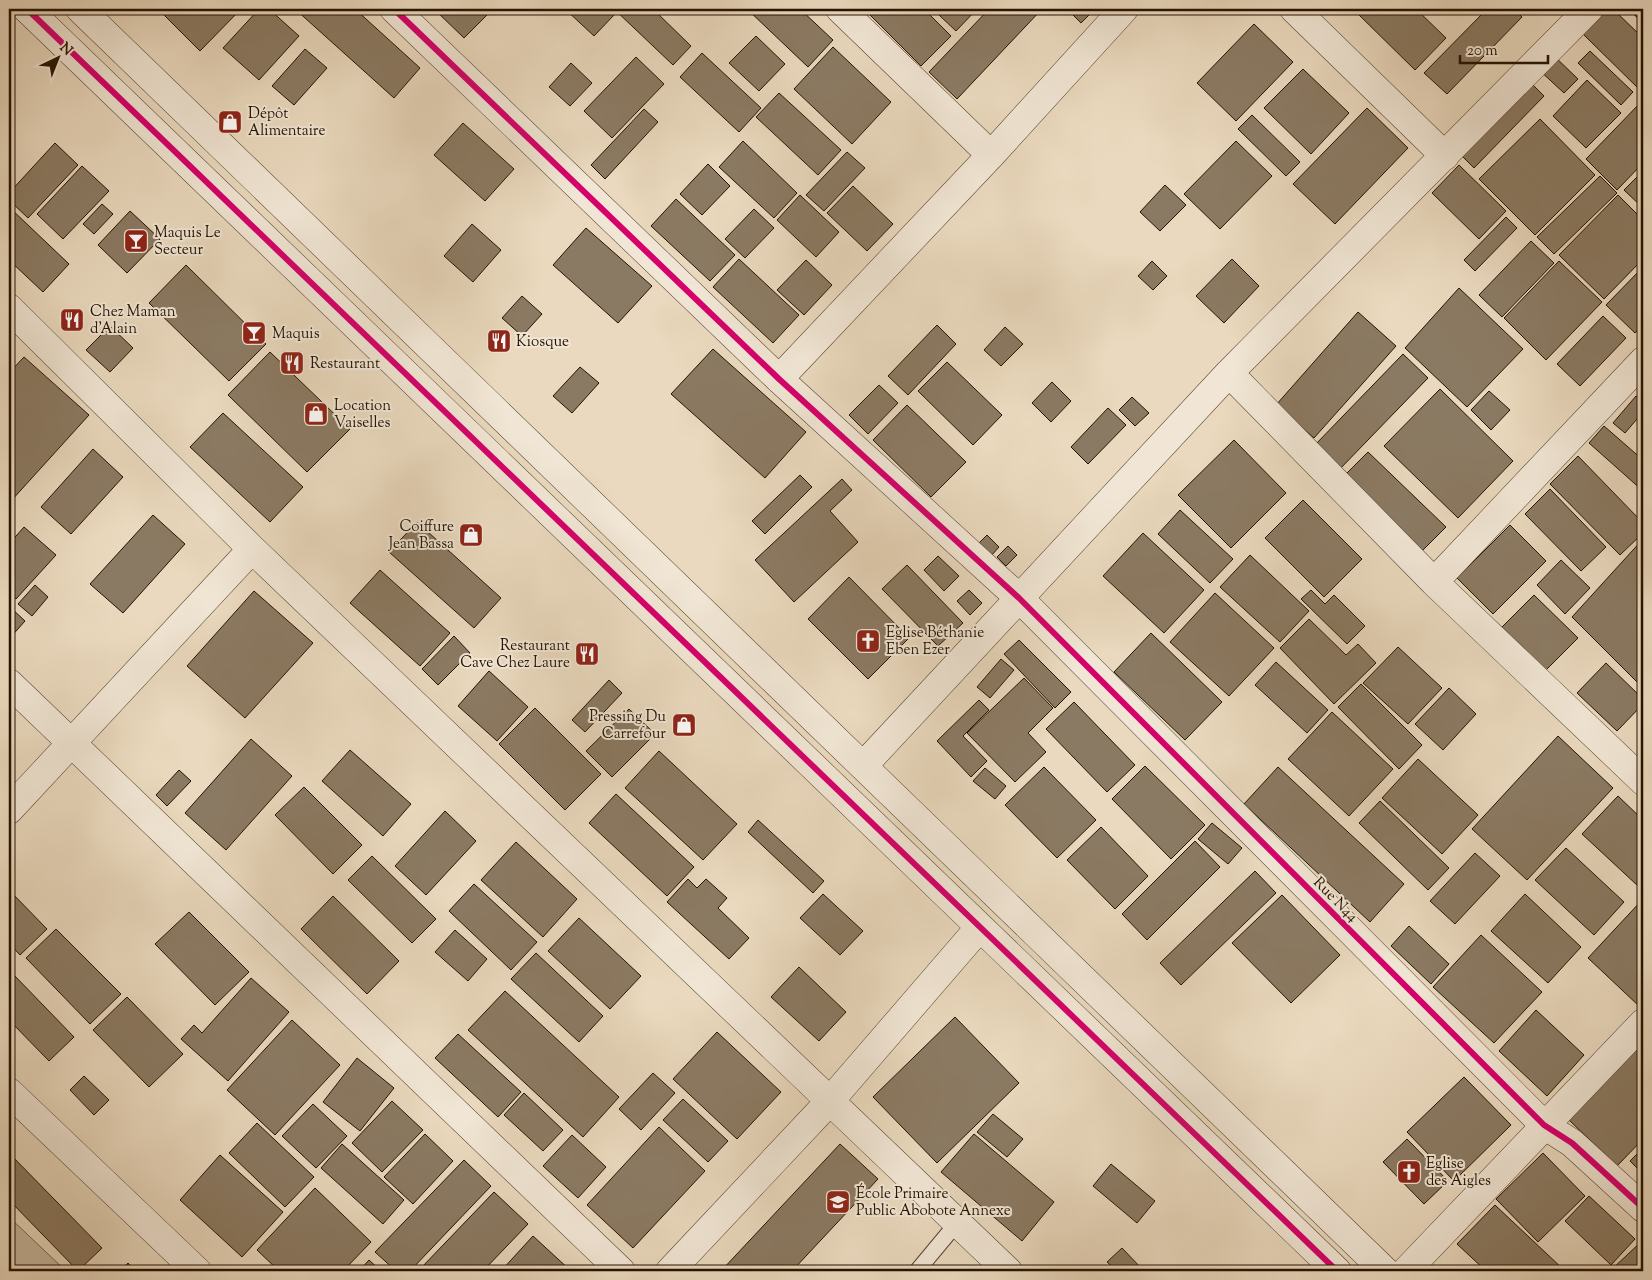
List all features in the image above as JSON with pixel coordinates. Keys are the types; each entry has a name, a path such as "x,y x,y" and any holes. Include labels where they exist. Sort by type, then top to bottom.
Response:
{"street":[{"path":"26,9 980,927 1329,1268"},
{"path":"80,9 1385,1271"},
{"name":"Rue N44","path":"394,9 779,379 1019,598 1544,1125 1572,1143 1643,1208"},
{"path":"840,9 992,154"},
{"path":"779,379 992,154 1124,9"},
{"path":"1294,9 1446,156"},
{"path":"863,766 1229,373 1446,156 1589,9"},
{"path":"9,308 252,549 1008,1271"},
{"path":"1434,582 1643,361"},
{"path":"1229,373 1434,582 1638,764"},
{"path":"9,810 252,549"},
{"path":"9,683 621,1271"},
{"path":"670,1271 829,1102 980,927"},
{"path":"1406,1271 1643,1023"},
{"path":"9,1092 197,1271"}],"lane":[{"path":"917,1271 957,1223"}],"shaded area":[{"path":"9,1217 66,1271 9,1271"}],"building":[{"path":"158,9 241,9 200,51"},
{"path":"259,9 269,9 299,36 259,80 223,48"},
{"path":"295,9 355,9 420,68 394,98"},
{"path":"434,9 493,9 464,38"},
{"path":"565,9 610,9 615,14 594,36"},
{"path":"614,9 653,9 691,46 673,65"},
{"path":"747,9 800,9 833,40 808,67"},
{"path":"868,9 924,9 951,36 921,66 866,11"},
{"path":"945,9 977,9 956,31 939,15"},
{"path":"989,9 1042,9 957,99 929,72"},
{"path":"1067,9 1095,9 1081,23"},
{"path":"1353,9 1416,9 1446,38 1415,70"},
{"path":"1487,9 1514,9 1522,17 1447,94 1424,73"},
{"path":"1607,9 1613,9 1643,38 1643,93 1583,34"},
{"path":"1628,9 1643,9 1643,23"},
{"path":"1254,24 1293,62 1236,121 1197,83"},
{"path":"756,36 785,64 759,91 729,63"},
{"path":"833,47 891,102 852,144 794,89"},
{"path":"305,49 327,68 294,105 272,86"},
{"path":"1590,51 1633,92 1621,105 1578,63"},
{"path":"702,53 761,108 739,132 680,77"},
{"path":"1552,54 1578,79 1564,93 1538,69"},
{"path":"636,57 664,84 612,138 584,111"},
{"path":"571,63 592,83 570,106 549,87"},
{"path":"1303,69 1349,113 1311,154 1264,108"},
{"path":"1528,80 1544,96 1474,168 1458,152"},
{"path":"1587,80 1621,113 1586,148 1553,116"},
{"path":"779,93 841,150 818,175 756,117"},
{"path":"1643,100 1643,163 1617,190 1586,159"},
{"path":"1367,108 1408,148 1335,224 1293,184"},
{"path":"644,109 658,122 605,179 591,165"},
{"path":"1252,115 1300,162 1286,176 1238,129"},
{"path":"1540,119 1595,175 1535,235 1479,179"},
{"path":"463,123 514,169 485,201 434,155"},
{"path":"743,141 797,193 774,218 719,167"},
{"path":"1236,141 1272,176 1220,229 1184,194"},
{"path":"55,143 78,165 28,218 9,200 9,193"},
{"path":"847,152 865,168 824,211 806,195"},
{"path":"708,164 730,186 702,215 680,194"},
{"path":"1459,165 1506,211 1479,239 1432,193"},
{"path":"82,166 109,191 63,239 37,214"},
{"path":"1643,171 1643,208 1624,190"},
{"path":"1600,176 1617,193 1554,254 1537,237"},
{"path":"1165,185 1186,205 1160,231 1140,212"},
{"path":"853,186 893,224 867,251 827,213"},
{"path":"800,195 839,232 816,257 777,220"},
{"path":"1618,195 1643,220 1643,259 1604,299 1559,255"},
{"path":"676,199 735,255 710,281 651,226"},
{"path":"102,204 113,214 94,234 83,224"},
{"path":"9,207 69,264 43,292 9,260"},
{"path":"754,209 774,228 745,258 725,239"},
{"path":"130,211 160,239 127,273 98,245"},
{"path":"1506,217 1517,228 1475,271 1464,260"},
{"path":"472,224 501,250 473,282 444,256"},
{"path":"586,228 652,286 618,323 553,265"},
{"path":"1531,241 1554,263 1502,317 1479,295"},
{"path":"739,259 799,315 773,343 713,287"},
{"path":"1232,259 1259,286 1224,323 1196,296"},
{"path":"806,260 832,285 804,315 777,290"},
{"path":"1152,261 1167,276 1153,290 1138,276"},
{"path":"1559,261 1602,302 1546,360 1504,318"},
{"path":"186,265 266,344 229,381 149,303"},
{"path":"1643,267 1643,324 1635,333 1606,305"},
{"path":"1459,288 1523,349 1467,407 1405,348"},
{"path":"522,296 542,314 522,336 502,318"},
{"path":"1358,312 1396,346 1314,438 1276,405"},
{"path":"1603,316 1626,338 1580,386 1557,364"},
{"path":"937,325 956,344 908,395 888,376"},
{"path":"110,326 133,348 110,372 86,350"},
{"path":"1005,327 1023,344 1001,366 984,350"},
{"path":"713,349 806,432 765,478 671,394"},
{"path":"270,352 350,429 307,472 228,395"},
{"path":"1403,354 1428,378 1337,472 1312,448"},
{"path":"24,357 89,415 11,501 9,499 9,373"},
{"path":"947,362 1002,415 973,445 918,391"},
{"path":"580,367 599,383 572,413 553,396"},
{"path":"1052,382 1071,401 1051,422 1032,403"},
{"path":"879,385 898,403 868,434 849,415"},
{"path":"1440,389 1513,461 1458,518 1384,446"},
{"path":"1489,391 1510,410 1491,430 1471,410"},
{"path":"1636,396 1643,402 1643,412 1625,433 1613,423"},
{"path":"1132,397 1149,413 1135,426 1119,410"},
{"path":"907,405 966,462 931,497 873,440"},
{"path":"1108,408 1126,425 1088,464 1071,447"},
{"path":"223,413 303,487 270,522 190,447"},
{"path":"1604,426 1643,460 1643,491 1589,443"},
{"path":"1234,440 1286,493 1231,548 1178,495"},
{"path":"93,449 123,477 71,534 41,507"},
{"path":"1368,452 1446,527 1422,551 1345,475"},
{"path":"1578,456 1643,523 1643,533 1620,555 1550,484"},
{"path":"800,475 812,487 765,534 752,521"},
{"path":"842,479 852,490 830,511 858,542 794,602 755,560"},
{"path":"1550,489 1606,547 1581,571 1525,514"},
{"path":"1303,500 1362,559 1324,597 1265,538"},
{"path":"1180,510 1233,559 1210,583 1158,534"},
{"path":"153,515 185,544 123,613 90,584"},
{"path":"417,522 501,598 474,628 389,552"},
{"path":"1510,525 1546,561 1493,614 1457,578"},
{"path":"24,527 56,555 16,599 9,592 9,544"},
{"path":"1143,533 1204,590 1164,633 1103,576"},
{"path":"987,535 999,547 991,556 978,544"},
{"path":"1643,539 1643,688 1572,617"},
{"path":"1008,546 1017,555 1006,566 997,557"},
{"path":"1250,555 1309,611 1280,642 1220,587"},
{"path":"938,556 959,576 944,591 924,570"},
{"path":"1561,560 1590,588 1565,614 1537,585"},
{"path":"907,565 963,623 938,646 882,589"},
{"path":"380,570 450,633 420,666 350,603"},
{"path":"849,577 909,638 868,679 808,619"},
{"path":"35,585 48,597 32,616 18,604"},
{"path":"969,590 982,603 970,615 957,601"},
{"path":"1311,590 1325,604 1334,595 1365,626 1347,644 1301,599"},
{"path":"254,591 313,643 245,718 187,666"},
{"path":"1215,593 1274,648 1229,696 1170,642"},
{"path":"1534,595 1578,638 1544,672 1501,628"},
{"path":"9,606 25,621 9,639"},
{"path":"1309,619 1346,655 1358,644 1376,663 1334,704 1280,648"},
{"path":"1151,633 1222,702 1185,740 1114,672"},
{"path":"454,636 470,653 438,685 422,669"},
{"path":"1019,640 1071,692 1055,708 1004,654"},
{"path":"1398,647 1442,688 1408,724 1363,683"},
{"path":"1001,659 1014,670 990,698 977,687"},
{"path":"1276,662 1328,710 1307,733 1255,685"},
{"path":"1606,663 1643,699 1643,704 1617,731 1577,693"},
{"path":"489,671 528,707 497,741 458,706"},
{"path":"1024,678 1053,708 1028,733 1046,752 1015,782 967,733"},
{"path":"609,680 622,693 585,732 572,720"},
{"path":"1361,684 1422,745 1399,769 1338,707"},
{"path":"1449,688 1476,714 1443,750 1415,724"},
{"path":"979,700 989,710 963,736 987,761 971,777 937,741"},
{"path":"1074,702 1135,765 1107,792 1046,729"},
{"path":"535,708 601,774 565,810 499,744"},
{"path":"629,709 655,734 612,777 586,751"},
{"path":"1332,712 1393,769 1349,816 1288,759"},
{"path":"1558,736 1613,788 1527,880 1472,829"},
{"path":"251,739 292,776 226,850 185,813"},
{"path":"350,750 411,804 383,836 322,781"},
{"path":"659,751 737,824 703,860 625,788"},
{"path":"1418,759 1478,815 1442,854 1382,798"},
{"path":"1145,766 1205,825 1171,859 1112,799"},
{"path":"1044,767 1096,820 1057,858 1005,805"},
{"path":"1278,767 1404,884 1370,922 1244,804"},
{"path":"985,768 1006,786 995,799 973,781"},
{"path":"179,770 191,781 167,806 156,795"},
{"path":"304,787 362,845 333,874 275,815"},
{"path":"616,794 694,867 667,896 589,823"},
{"path":"1618,796 1643,820 1643,881 1638,886 1582,834"},
{"path":"1380,801 1449,868 1428,890 1359,823"},
{"path":"445,811 476,841 426,895 395,866"},
{"path":"758,820 824,881 813,893 748,832"},
{"path":"1212,823 1242,848 1228,864 1198,839"},
{"path":"1101,827 1148,876 1115,909 1067,860"},
{"path":"1195,841 1220,867 1147,940 1122,914"},
{"path":"516,842 577,899 543,937 481,880"},
{"path":"1566,848 1624,902 1594,935 1535,880"},
{"path":"1475,853 1500,876 1455,924 1430,901"},
{"path":"372,856 436,919 412,943 348,880"},
{"path":"1255,871 1276,893 1181,985 1160,963"},
{"path":"688,879 697,888 706,879 727,898 718,908 749,938 729,959 667,902"},
{"path":"474,884 537,942 511,970 449,911"},
{"path":"9,890 47,929 20,955 9,943"},
{"path":"823,894 863,931 840,955 800,918"},
{"path":"1525,894 1581,947 1548,983 1491,931"},
{"path":"1282,895 1340,955 1291,1003 1232,943"},
{"path":"333,896 399,961 367,994 301,929"},
{"path":"1643,899 1643,1001 1639,1006 1588,958"},
{"path":"189,912 249,972 215,1005 155,944"},
{"path":"579,918 641,976 610,1009 548,951"},
{"path":"1409,926 1449,964 1431,984 1391,946"},
{"path":"56,929 121,994 90,1024 26,958"},
{"path":"455,930 487,959 468,981 435,952"},
{"path":"1481,935 1542,992 1494,1043 1433,987"},
{"path":"536,953 603,1016 579,1042 511,979"},
{"path":"799,967 846,1012 819,1041 771,997"},
{"path":"13,974 74,1037 49,1061 9,1020 9,978"},
{"path":"251,978 289,1012 228,1081 181,1039 194,1025 202,1033"},
{"path":"505,991 619,1097 583,1137 468,1030"},
{"path":"127,997 183,1054 149,1087 93,1030"},
{"path":"1536,1010 1584,1055 1547,1096 1499,1051"},
{"path":"955,1017 1019,1083 937,1163 873,1097"},
{"path":"292,1020 340,1065 275,1135 227,1090"},
{"path":"717,1032 781,1092 737,1139 673,1079"},
{"path":"458,1034 521,1092 498,1117 435,1058"},
{"path":"1643,1042 1643,1139 1617,1166 1569,1120"},
{"path":"357,1058 394,1088 360,1131 323,1102"},
{"path":"653,1073 675,1093 641,1130 619,1109"},
{"path":"84,1076 109,1100 94,1115 70,1090"},
{"path":"1464,1077 1511,1125 1454,1181 1407,1132"},
{"path":"524,1093 563,1130 543,1151 504,1115"},
{"path":"683,1099 728,1141 708,1162 663,1120"},
{"path":"392,1101 423,1130 382,1172 352,1143"},
{"path":"313,1104 347,1136 316,1168 282,1136"},
{"path":"993,1114 1023,1139 1007,1157 977,1132"},
{"path":"257,1123 314,1177 285,1207 229,1153"},
{"path":"659,1127 705,1171 633,1248 587,1205"},
{"path":"425,1134 453,1161 413,1204 384,1177"},
{"path":"974,1134 1054,1202 1022,1241 941,1172"},
{"path":"572,1135 606,1167 578,1198 543,1166"},
{"path":"1407,1139 1448,1181 1424,1204 1383,1162"},
{"path":"342,1144 404,1200 383,1224 321,1168"},
{"path":"840,1144 878,1179 792,1271 721,1271"},
{"path":"1643,1148 1643,1174 1630,1161"},
{"path":"9,1153 102,1248 78,1271 9,1200"},
{"path":"1543,1153 1585,1196 1538,1242 1496,1199"},
{"path":"220,1155 283,1212 242,1257 180,1200"},
{"path":"464,1160 491,1186 410,1271 396,1271 375,1252"},
{"path":"1111,1164 1155,1201 1137,1223 1093,1186"},
{"path":"315,1188 371,1242 343,1271 279,1271 257,1250"},
{"path":"494,1192 528,1224 483,1271 424,1271 421,1268"},
{"path":"1589,1196 1635,1239 1611,1265 1565,1221"},
{"path":"1495,1205 1565,1271 1486,1271 1457,1244"},
{"path":"533,1236 571,1271 501,1271"},
{"path":"1643,1240 1643,1265 1636,1271 1610,1271"},
{"path":"1122,1248 1144,1271 1117,1271 1107,1262"},
{"path":"369,1260 381,1271 359,1271"},
{"path":"128,1263 136,1271 120,1271"}],"cycle path":[{"path":"27,9 1337,1271"},
{"path":"394,9 779,379 1019,598 1544,1125 1572,1143 1643,1208"}],"place":[{"name":"Dépôt Alimentaire","path":"230,122"},
{"name":"Maquis Le Secteur","path":"136,241"},
{"name":"Chez Maman d’Alain","path":"72,320"},
{"name":"Maquis","path":"254,333"},
{"name":"Kiosque","path":"499,341"},
{"name":"Restaurant","path":"292,363"},
{"name":"Location Vaiselles","path":"316,414"},
{"name":"Coiffure Jean Bassa","path":"471,535"},
{"name":"Eglise Béthanie Eben Ezer","path":"868,641"},
{"name":"Restaurant Cave Chez Laure","path":"587,654"},
{"name":"Pressing Du Carrefour","path":"684,725"},
{"name":"Eglise des Aigles","path":"1409,1172"},
{"name":"École Primaire Public Abobote Annexe","path":"838,1202"}]}
